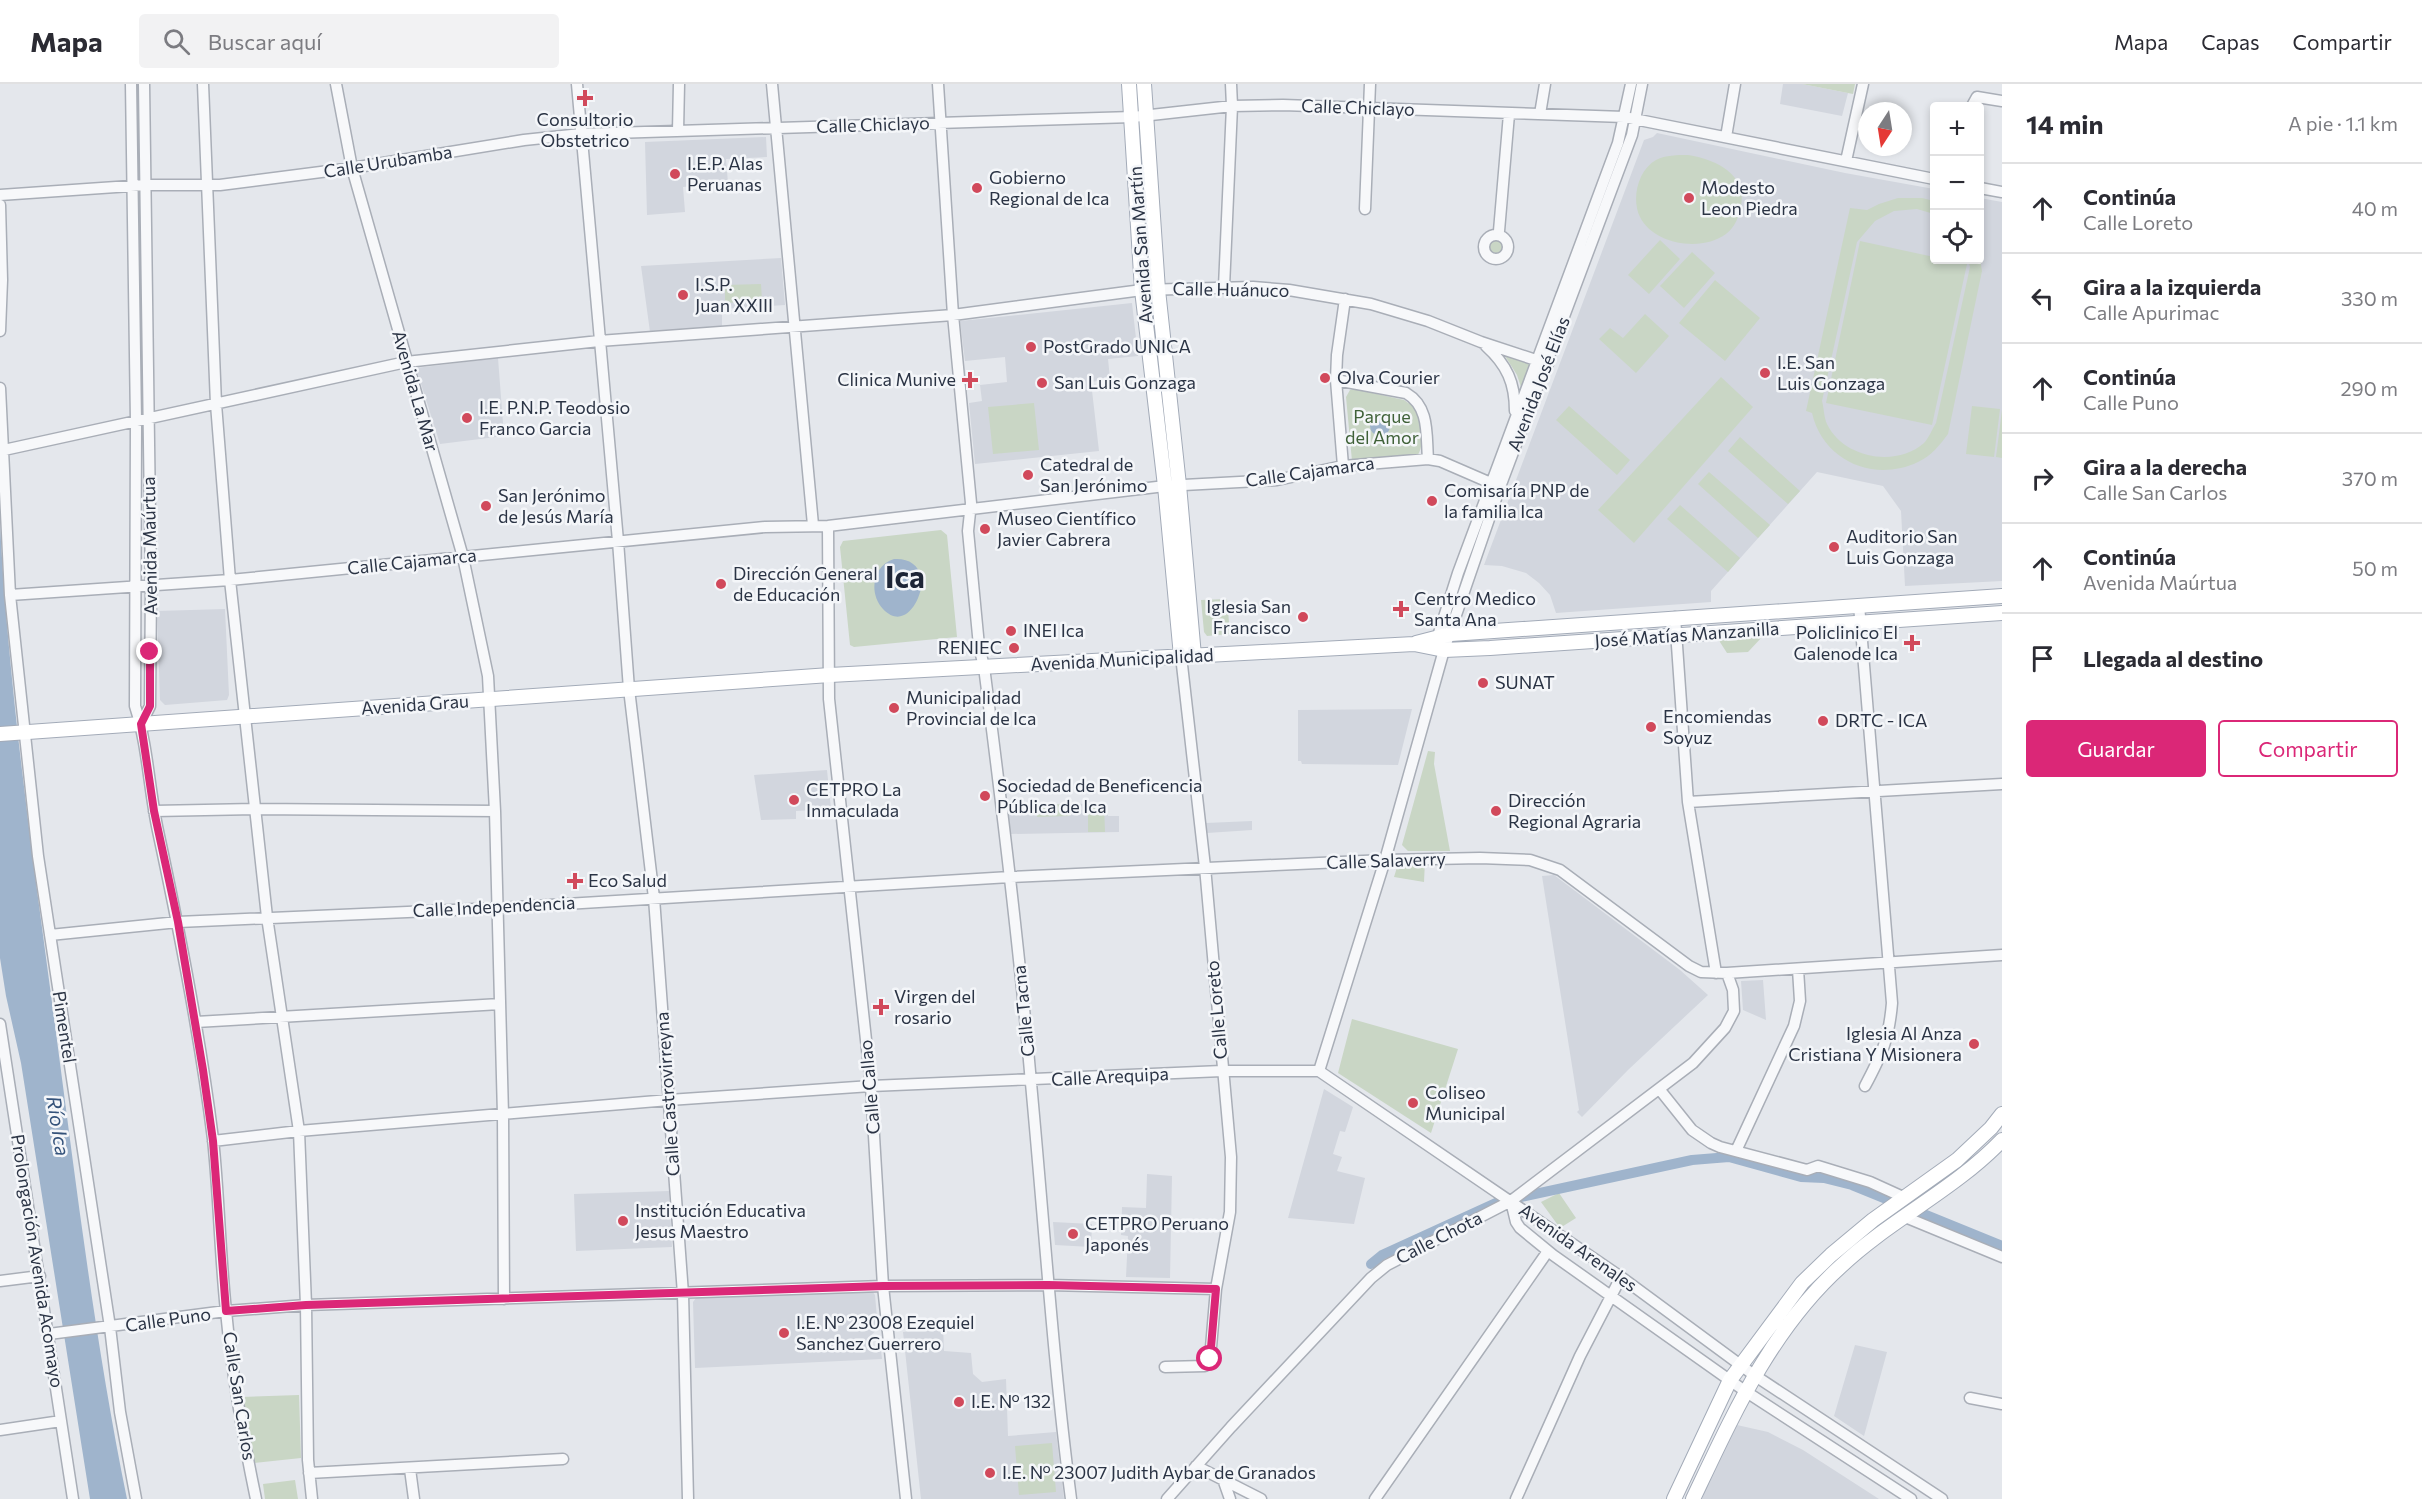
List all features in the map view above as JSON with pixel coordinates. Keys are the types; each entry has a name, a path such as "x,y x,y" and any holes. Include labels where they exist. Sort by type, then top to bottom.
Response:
{"main road":[{"name":"Avenida San Martín","path":"1129,84 1133,117 1142,290 1172,486"},
{"name":"Avenida San Martín","path":"1144,84 1172,486 1188,656"},
{"name":"José Matías Manzanilla","path":"1444,635 1675,617 2002,596"},
{"name":"José Matías Manzanilla","path":"1444,650 2002,613"},
{"name":"Avenida Municipalidad","path":"830,675 1414,644 1444,635"},
{"name":"Avenida Municipalidad","path":"1414,644 1444,650"},
{"name":"Avenida Grau","path":"0,734 830,675"},
{"path":"1674,1499 1730,1380 1788,1301 1815,1269 1903,1197 1958,1160 2002,1114"},
{"path":"1693,1499 1754,1375 1793,1319 1827,1279 1856,1252 1972,1169 2002,1140"}],"street":[{"name":"Avenida Maúrtua","path":"131,84 136,422 135,706 141,724"},
{"name":"Avenida Maúrtua","path":"141,724 150,706 151,585 144,84"},
{"path":"203,84 209,185 216,404 230,580 267,917 299,1131 306,1305 309,1473 312,1499"},
{"name":"Avenida La Mar","path":"336,84 352,168 463,557 488,676 498,908 503,1115 504,1299"},
{"name":"Calle Castrovirreyna","path":"577,84 629,689 654,898 683,1294 688,1499"},
{"path":"678,131 679,84"},
{"path":"772,84 813,525"},
{"name":"Calle Tacna","path":"938,84 953,315 971,510 968,531 979,646 984,667 1010,877 1031,1081 1054,1361 1071,1499"},
{"path":"1224,287 1231,84"},
{"path":"1365,209 1370,84"},
{"path":"1540,114 1545,84"},
{"name":"Avenida José Elías","path":"1495,485 1514,421 1542,362 1618,143 1631,84"},
{"name":"Avenida José Elías","path":"1319,1071 1385,860 1444,650 1444,635 1495,485 1636,120 1642,84"},
{"path":"1726,138 1735,84"},
{"path":"1846,161 1863,84"},
{"path":"1973,102 1981,96 2002,101"},
{"name":"Calle Chiclayo","path":"776,129 1133,117 1232,106 1368,108 1624,117 1930,178"},
{"path":"1498,235 1509,114"},
{"name":"Calle Urubamba","path":"0,195 145,185 209,185 352,168 524,140 581,134 776,129"},
{"path":"1984,189 2002,192"},
{"path":"0,205 2,280 0,331"},
{"name":"Calle Huánuco","path":"4,450 406,362 599,341 953,315 1142,290 1224,287 1289,290 1345,299 1404,313 1542,362"},
{"path":"1343,466 1336,380 1345,299"},
{"path":"1481,342 1501,362 1510,375 1514,387 1514,421"},
{"path":"1336,380 1407,393 1413,397 1424,413 1428,459"},
{"name":"Pimentel","path":"0,388 10,595 21,732 105,1328 136,1499"},
{"name":"Calle Cajamarca","path":"10,595 230,580 765,527 828,526 1172,486 1277,480 1343,466 1428,459 1440,461 1495,485"},
{"name":"Calle Callao","path":"828,526 829,699 871,1086 883,1286 906,1499"},
{"path":"1859,605 1892,1003 1889,1034 1884,1051 1865,1086"},
{"name":"Calle Chota","path":"1167,1499 1371,1278 1387,1265 1511,1202 1660,1090 1693,1063 1725,1028 1734,1011 1735,1003 1721,973 1688,801 1675,617"},
{"name":"Calle Loreto","path":"1165,1367 1204,1366 1210,1359 1216,1289 1227,1235 1232,1186 1230,1131 1222,1071 1188,656"},
{"name":"Calle San Carlos","path":"141,724 154,811 178,922 196,1022 213,1141 226,1311 236,1393 256,1499"},
{"path":"1688,801 2002,784"},
{"path":"154,811 255,808 495,811"},
{"name":"Calle Salaverry","path":"1010,877 1385,860 1480,858 1530,860 1560,870 1689,966 1701,972 1798,969 2002,956"},
{"name":"Calle Independencia","path":"50,935 178,922 498,908 1010,877"},
{"path":"1736,1151 1794,1026 1800,1001 1798,969"},
{"path":"196,1022 500,1004"},
{"name":"Prolongación Avenida Acomayo","path":"0,1024 40,1276 54,1333 61,1421 73,1499"},
{"name":"Calle Arequipa","path":"213,1141 299,1131 669,1100 871,1086 1031,1081 1222,1071 1319,1071"},
{"path":"1319,1071 1511,1202"},
{"path":"1660,1090 1692,1130 1720,1148 1807,1170 1818,1166 1870,1182 1903,1197"},
{"name":"Avenida Arenales","path":"1511,1202 1516,1222 1520,1228 1548,1251 1745,1391 1911,1499"},
{"name":"Avenida Arenales","path":"1511,1202 1621,1277 1754,1375 1942,1499"},
{"path":"1905,1217 2002,1257"},
{"path":"1375,1499 1548,1251"},
{"path":"0,1281 40,1276"},
{"path":"1516,1499 1580,1356 1621,1277"},
{"name":"Calle Puno","path":"54,1333 226,1311 306,1305 883,1286 1048,1285 1216,1289"},
{"path":"1970,1398 2002,1404"},
{"path":"0,1430 61,1421"},
{"path":"309,1473 563,1460"},
{"path":"1196,1466 1261,1499"},
{"path":"410,1468 414,1499"},
{"path":"1223,1479 1230,1499"}],"shaded area":[{"path":"1783,84 1802,84 1848,93 1842,116 1780,104"},
{"name":"I.E. San Luis Gonzaga","path":"1657,133 1845,173 1930,188 1930,264 1984,264 1984,199 2002,202 2002,581 1905,586 1901,511 1883,486 1817,472 1711,591 1711,602 1556,613 1550,595 1526,573 1502,566 1484,565 1644,140"},
{"name":"I.E.P. Alas Peruanas","path":"766,137 767,157 726,159 728,183 683,187 685,212 647,215 645,142"},
{"name":"I.S.P. Juan XXIII","path":"781,258 785,305 722,309 722,326 650,332 641,266"},
{"name":"San Luis Gonzaga","path":"1132,303 1138,356 1108,359 1110,379 1091,382 1099,451 975,464 969,403 982,401 980,385 1007,382 1005,357 965,361 960,321"},
{"name":"I.E. P.N.P. Teodosio Franco Garcia","path":"498,358 504,436 440,444 416,368"},
{"path":"225,609 229,695 227,700 165,705 160,700 157,611"},
{"path":"1412,709 1398,765 1302,764 1298,761 1298,710"},
{"name":"CETPRO La Inmaculada","path":"827,770 831,809 796,811 796,819 761,820 754,775"},
{"path":"1107,803 1108,816 1119,816 1119,832 1010,834 1007,806"},
{"path":"1252,821 1252,830 1207,833 1206,823"},
{"path":"1554,875 1680,970 1708,995 1582,1117 1577,1112 1579,1110 1542,876"},
{"path":"1763,980 1766,1020 1743,1010 1741,981"},
{"path":"1324,1089 1353,1107 1345,1132 1340,1131 1333,1154 1342,1157 1337,1171 1365,1178 1354,1224 1288,1218"},
{"path":"1147,1174 1172,1176 1170,1278 1126,1277 1128,1236 1121,1235 1122,1207 1146,1208"},
{"name":"Institución Educativa Jesus Maestro","path":"669,1191 672,1247 576,1251 574,1194"},
{"name":"CETPRO Peruano Japonés","path":"1053,1222 1092,1224 1091,1247 1055,1245"},
{"name":"I.E. Nº 23008 Ezequiel Sanchez Guerrero","path":"872,1291 875,1295 878,1329 870,1336 871,1348 881,1350 882,1359 695,1368 693,1302 696,1298"},
{"path":"943,1327 944,1351 971,1353 973,1374 982,1382 1006,1379 1008,1436 1056,1432 1064,1499 921,1499 903,1332"},
{"path":"1855,1345 1887,1352 1864,1436 1834,1416"},
{"path":"1733,1417 1737,1425 1768,1432 1803,1450 1879,1499 1702,1499"}],"green space":[{"path":"1802,84 1855,84 1853,94"},
{"name":"Modesto Leon Piedra","path":"1688,155 1718,164 1734,176 1742,194 1736,222 1726,234 1716,240 1692,244 1667,239 1647,227 1637,210 1638,186 1650,165 1664,157"},
{"path":"1898,198 1922,198 1930,200 1930,213 1917,209 1894,211 1875,221 1857,242 1822,401 1827,424 1845,445 1857,452 1885,457 1912,451 1926,441 1936,423 1969,264 1981,264 1982,271 1948,434 1923,460 1901,468 1884,470 1853,463 1839,455 1827,444 1818,430 1812,413 1806,411 1850,208 1867,210"},
{"path":"1496,240 1501,242 1503,247 1501,252 1496,254 1491,252 1489,247 1491,242"},
{"path":"1660,240 1680,259 1649,294 1628,275"},
{"path":"1860,241 1930,256 1930,264 1967,264 1932,425 1826,403"},
{"path":"1692,252 1715,273 1684,308 1660,286"},
{"path":"1715,280 1760,318 1725,361 1679,323"},
{"path":"761,284 762,301 725,303 725,285"},
{"path":"1645,314 1669,336 1636,373 1599,339 1610,328 1623,338"},
{"path":"1505,356 1530,364 1523,386 1521,387 1517,375"},
{"path":"1721,377 1753,407 1634,543 1598,510"},
{"name":"Parque del Amor","path":"1350,390 1404,400 1413,407 1422,433 1417,456 1352,461 1346,397"},
{"path":"1034,403 1039,450 993,454 988,407"},
{"path":"1569,406 1630,460 1617,475 1556,420"},
{"path":"1972,406 2000,409 1994,457 1966,454"},
{"path":"2002,410 2002,458 1996,457"},
{"path":"1740,437 1800,491 1788,504 1728,451"},
{"path":"1709,472 1770,525 1758,538 1698,484"},
{"path":"1680,505 1740,558 1728,572 1667,519"},
{"path":"941,530 947,535 957,637 854,647 850,645 840,547 843,541"},
{"path":"1227,599 1230,634 1207,636 1204,632 1201,600"},
{"path":"1763,636 1748,652 1727,653 1718,639"},
{"path":"1428,751 1435,752 1434,764 1450,851 1408,851 1402,845"},
{"path":"1104,803 1105,832 1088,832 1088,804"},
{"path":"1070,804 1070,816 1037,817 1036,805"},
{"path":"1425,861 1424,882 1394,877 1398,864"},
{"name":"Coliseo Municipal","path":"1352,1019 1458,1049 1431,1133 1338,1073"},
{"path":"1559,1193 1576,1218 1560,1228 1541,1202"},
{"path":"299,1395 301,1458 254,1463 241,1397"},
{"path":"1052,1443 1056,1492 1019,1495 1015,1446"},
{"path":"295,1480 298,1499 265,1499 263,1484"}],"water":[{"path":"1380,416 1387,419 1390,426 1387,433 1380,436 1373,433 1370,426 1373,419"},
{"name":"Río Ica","path":"0,524 9,650 38,900 87,1263 105,1381 127,1499 90,1499 21,1063 0,958"},
{"path":"894,559 912,563 922,578 922,586 916,603 905,615 899,617 883,609 878,603 874,588 877,573 881,567"}],"waterway":[{"path":"1371,1264 1382,1255 1498,1202 1692,1160 1729,1157 1801,1177 1824,1178 1852,1185 2002,1246"},
{"path":"1904,1207 1930,1187"}],"place":[{"name":"Consultorio Obstetrico","path":"585,98"},
{"name":"I.E.P. Alas Peruanas","path":"675,174"},
{"name":"Gobierno Regional de Ica","path":"977,188"},
{"name":"Modesto Leon Piedra","path":"1689,198"},
{"name":"I.S.P. Juan XXIII","path":"683,295"},
{"name":"PostGrado UNICA","path":"1031,347"},
{"name":"I.E. San Luis Gonzaga","path":"1765,373"},
{"name":"Olva Courier","path":"1325,378"},
{"name":"Clinica Munive","path":"970,380"},
{"name":"San Luis Gonzaga","path":"1042,383"},
{"name":"I.E. P.N.P. Teodosio Franco Garcia","path":"467,418"},
{"name":"Catedral de San Jerónimo","path":"1028,475"},
{"name":"Comisaría PNP de la familia Ica","path":"1432,501"},
{"name":"San Jerónimo de Jesús María","path":"486,506"},
{"name":"Museo Científico Javier Cabrera","path":"985,529"},
{"name":"Auditorio San Luis Gonzaga","path":"1834,547"},
{"name":"Dirección General de Educación","path":"721,584"},
{"name":"Centro Medico Santa Ana","path":"1401,609"},
{"name":"Iglesia San Francisco","path":"1303,617"},
{"name":"INEI Ica","path":"1011,631"},
{"name":"Policlinico El Galenode Ica","path":"1912,643"},
{"name":"RENIEC","path":"1014,648"},
{"name":"SUNAT","path":"1483,683"},
{"name":"Municipalidad Provincial de Ica","path":"894,708"},
{"name":"DRTC - ICA","path":"1823,721"},
{"name":"Encomiendas Soyuz","path":"1651,727"},
{"name":"Sociedad de Beneficencia Pública de Ica","path":"985,796"},
{"name":"CETPRO La Inmaculada","path":"794,800"},
{"name":"Dirección Regional Agraria","path":"1496,811"},
{"name":"Eco Salud","path":"575,881"},
{"name":"Virgen del rosario","path":"881,1007"},
{"name":"Iglesia Al Anza Cristiana Y Misionera","path":"1974,1044"},
{"name":"Coliseo Municipal","path":"1413,1103"},
{"name":"Institución Educativa Jesus Maestro","path":"623,1221"},
{"name":"CETPRO Peruano Japonés","path":"1073,1234"},
{"name":"I.E. Nº 23008 Ezequiel Sanchez Guerrero","path":"784,1333"},
{"name":"I.E. Nº 132","path":"959,1402"},
{"name":"I.E. Nº 23007 Judith Aybar de Granados","path":"990,1473"}],"district":[{"name":"Ica","path":"905,578"}],"route":[{"path":"150,652 150,706 141,724 154,811 178,922 203,1070 213,1141 226,1311 306,1305 883,1286 1048,1285 1216,1289 1210,1359"}]}
